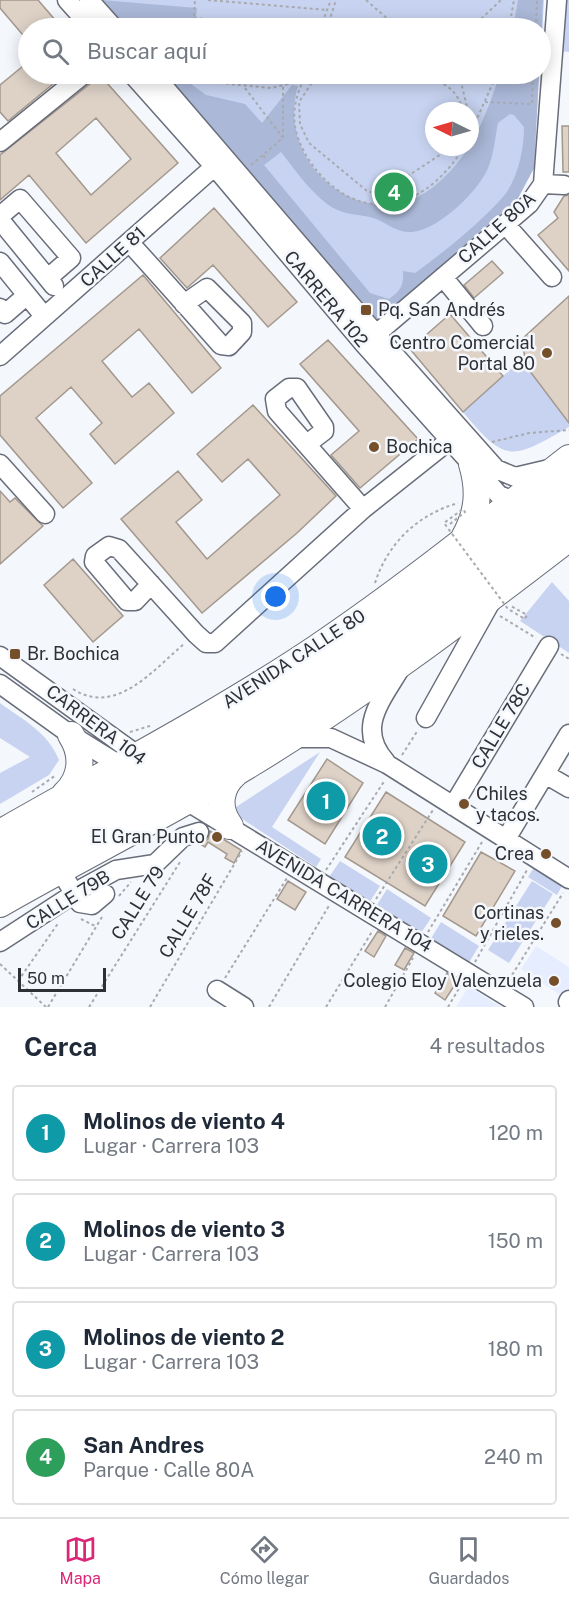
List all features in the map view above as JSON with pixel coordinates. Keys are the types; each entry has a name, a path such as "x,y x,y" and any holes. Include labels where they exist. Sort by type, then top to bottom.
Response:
{"highway":[{"path":"456,533 470,527 477,501 478,454"},
{"name":"AVENIDA CALLE 80","path":"0,904 60,870 216,710 318,647 456,533 566,469"},
{"name":"AVENIDA CALLE 80","path":"0,879 153,777 335,662 539,508 566,469"},
{"name":"AVENIDA CALLE 80","path":"0,857 153,777 286,718 342,680 569,512"},
{"name":"AVENIDA CALLE 80","path":"0,833 60,785 241,770 404,662 499,604 569,538"},
{"path":"60,785 77,777 80,765 79,752 71,735"},
{"path":"240,832 224,816 221,798 228,782 241,770"}],"street":[{"path":"67,0 83,18"},
{"path":"89,0 105,18"},
{"name":"CALLE 80A","path":"370,339 529,204 543,184 560,73 557,0"},
{"path":"0,142 72,84"},
{"name":"CARRERA 102","path":"142,84 220,161"},
{"name":"CARRERA 102","path":"161,84 220,161 451,439 478,454 500,495 512,501 539,508 569,512"},
{"name":"CALLE 81","path":"0,356 220,161"},
{"path":"543,184 564,185"},
{"path":"48,278 71,258 20,199 0,218 65,300"},
{"path":"505,224 552,277"},
{"path":"129,242 184,304"},
{"path":"0,262 44,316"},
{"path":"443,277 483,326"},
{"path":"0,308 5,314 27,295"},
{"name":"CARRERA 102","path":"370,339 496,469 515,477 566,469"},
{"path":"151,584 196,634 206,643 215,643 363,509 451,439"},
{"path":"307,444 363,509"},
{"path":"0,464 45,514"},
{"path":"426,718 499,604"},
{"name":"CALLE 78C","path":"447,802 549,646"},
{"name":"CARRERA 104","path":"0,656 113,736 153,777"},
{"path":"390,766 377,753 372,741 371,722 404,662"},
{"name":"CARRERA 104","path":"0,684 71,735 153,777"},
{"path":"506,839 569,734"},
{"path":"292,738 331,738 390,766 535,857 569,882"},
{"path":"545,774 569,788"},
{"name":"AVENIDA CARRERA 104","path":"153,777 524,1007"},
{"name":"CALLE 79B","path":"0,942 116,870 155,864 183,837 199,832"},
{"path":"60,870 80,903 87,906 110,901"},
{"path":"217,990 244,1007"}],"path":[{"path":"194,18 195,0"},
{"path":"208,0 327,10"},
{"path":"323,18 330,0"},
{"path":"330,18 336,0"},
{"path":"366,0 387,18"},
{"path":"482,18 501,0"},
{"path":"511,18 514,0"},
{"path":"536,18 537,0"},
{"path":"216,84 272,88 286,84"},
{"path":"303,84 295,103 295,127 308,158 319,173 344,193 375,204 404,198 438,181 451,168 458,156"},
{"path":"311,84 299,102 303,134 309,143 367,191 375,193 386,191 438,156"},
{"path":"442,84 455,92 459,102"},
{"path":"461,84 466,102"},
{"path":"479,115 493,84"},
{"path":"485,102 531,104 532,84"},
{"path":"252,165 264,157 283,138 283,86"},
{"path":"244,87 283,138"},
{"path":"478,454 529,433 569,430"},
{"path":"373,590 381,566 399,538 418,521 447,506 477,501"},
{"path":"456,533 465,512 463,509 444,523 508,609 525,618 527,615 499,604"},
{"path":"499,604 549,646 569,659"},
{"path":"66,684 83,695 110,698 119,695 128,691 196,634"},
{"path":"319,880 390,766 426,718"},
{"path":"113,736 159,723"},
{"path":"29,794 60,785"},
{"path":"326,1007 375,914 447,802"},
{"path":"385,1007 489,829"},
{"name":"CALLE 78F","path":"150,1007 240,832"},
{"path":"448,1007 535,857"},
{"name":"CALLE 79","path":"89,1007 180,861"},
{"path":"217,990 294,865"},
{"path":"0,964 47,1007 110,901 143,867"},
{"path":"501,993 569,882"},
{"path":"269,1007 338,891"},
{"path":"18,981 61,920"}],"shaded area":[{"path":"101,0 544,0 543,18 116,18"},
{"path":"101,0 197,8 196,18 116,18"},
{"path":"518,0 543,0 542,18 515,18"},
{"path":"564,0 569,0 569,52 560,51"},
{"path":"172,84 538,84 534,168 517,200 378,320"},
{"path":"172,84 191,84 206,95 245,104 262,123 292,85 298,86 294,116 300,144 314,168 334,187 358,200 384,205 412,199 438,183 462,156 479,156 479,127 496,84 538,84 534,168 517,200 378,320","holes":["510,114 514,115 524,127 513,182 503,197 461,237 415,273 403,271 401,287 389,299 370,293 264,165 281,152 308,186 337,210 370,217 403,231 419,231 443,219 476,188 490,163 498,123"]},
{"path":"527,366 569,420 569,427 535,446 511,451 490,441 463,412 512,368"},
{"path":"552,582 569,601 569,653 520,621"},
{"path":"0,703 42,734 59,760 49,775 0,804 0,773 30,757 0,738"},
{"path":"320,752 272,827 321,859 316,867 230,811"},
{"path":"340,861 380,886 367,906 327,880"},
{"path":"535,866 563,884 557,895 528,877"},
{"path":"532,881 553,894 509,963 488,950"},
{"path":"387,889 431,918 419,936 375,908"},
{"path":"441,922 479,946 468,964 430,940"},
{"name":"Colegio Eloy Valenzuela","path":"536,946 569,967 569,992 565,998 521,969"},
{"path":"469,987 501,1007 456,1007"}],"building":[{"path":"0,0 38,0 53,18 18,18 18,29 0,8"},
{"path":"18,70 18,84 53,84 8,121 0,112 0,85"},
{"path":"90,84 108,84 178,163 86,243 29,175 0,200 0,155","holes":["96,118 131,159 91,195 56,153"]},
{"path":"562,126 569,126 569,172 563,172"},
{"path":"569,195 569,271 538,235 558,218 554,212 564,196"},
{"path":"214,208 297,302 268,327 213,265 187,288 160,258"},
{"path":"492,261 503,273 474,298 464,285"},
{"path":"143,275 221,368 192,393 139,329 102,361 132,397 149,383 174,413 115,464 90,434 102,423 71,387 36,418 92,483 63,508 0,435 0,396"},
{"name":"Centro Comercial Portal 80","path":"569,296 569,423 526,366 522,339"},
{"path":"450,314 503,376 463,412 410,349"},
{"path":"328,340 418,439 360,488 331,455 359,431 300,364"},
{"path":"253,405 336,496 297,533 202,613 121,519 178,471 202,500 176,522 207,559 280,495 248,459 222,482 197,454"},
{"path":"0,491 10,502 15,498 43,526 0,564"},
{"path":"73,559 123,616 93,642 44,585"},
{"path":"327,759 363,783 325,844 288,820"},
{"path":"386,792 465,842 425,906 345,857"},
{"path":"210,831 241,850 234,863 225,858 227,854 208,842 205,847 200,844 208,839"},
{"path":"481,852 515,871 476,936 443,916"},
{"path":"288,881 306,892 295,910 277,899"},
{"path":"378,931 386,936 374,957 365,951"},
{"path":"405,948 414,953 404,970 395,965"},
{"path":"447,973 458,980 445,1000 435,993"}],"place":[{"name":"San Andres","path":"394,192"},
{"name":"Pq. San Andrés","path":"366,310"},
{"name":"Centro Comercial Portal 80","path":"547,353"},
{"name":"Bochica","path":"374,447"},
{"name":"Br. Bochica","path":"15,654"},
{"name":"Molinos de viento 4","path":"326,801"},
{"name":"Chiles y tacos.","path":"464,804"},
{"name":"Molinos de viento 3","path":"382,836"},
{"name":"El Gran Punto","path":"217,837"},
{"name":"Crea","path":"546,854"},
{"name":"Molinos de viento 2","path":"428,864"},
{"name":"Cortinas y rieles.","path":"556,923"},
{"name":"Colegio Eloy Valenzuela","path":"554,981"}]}
